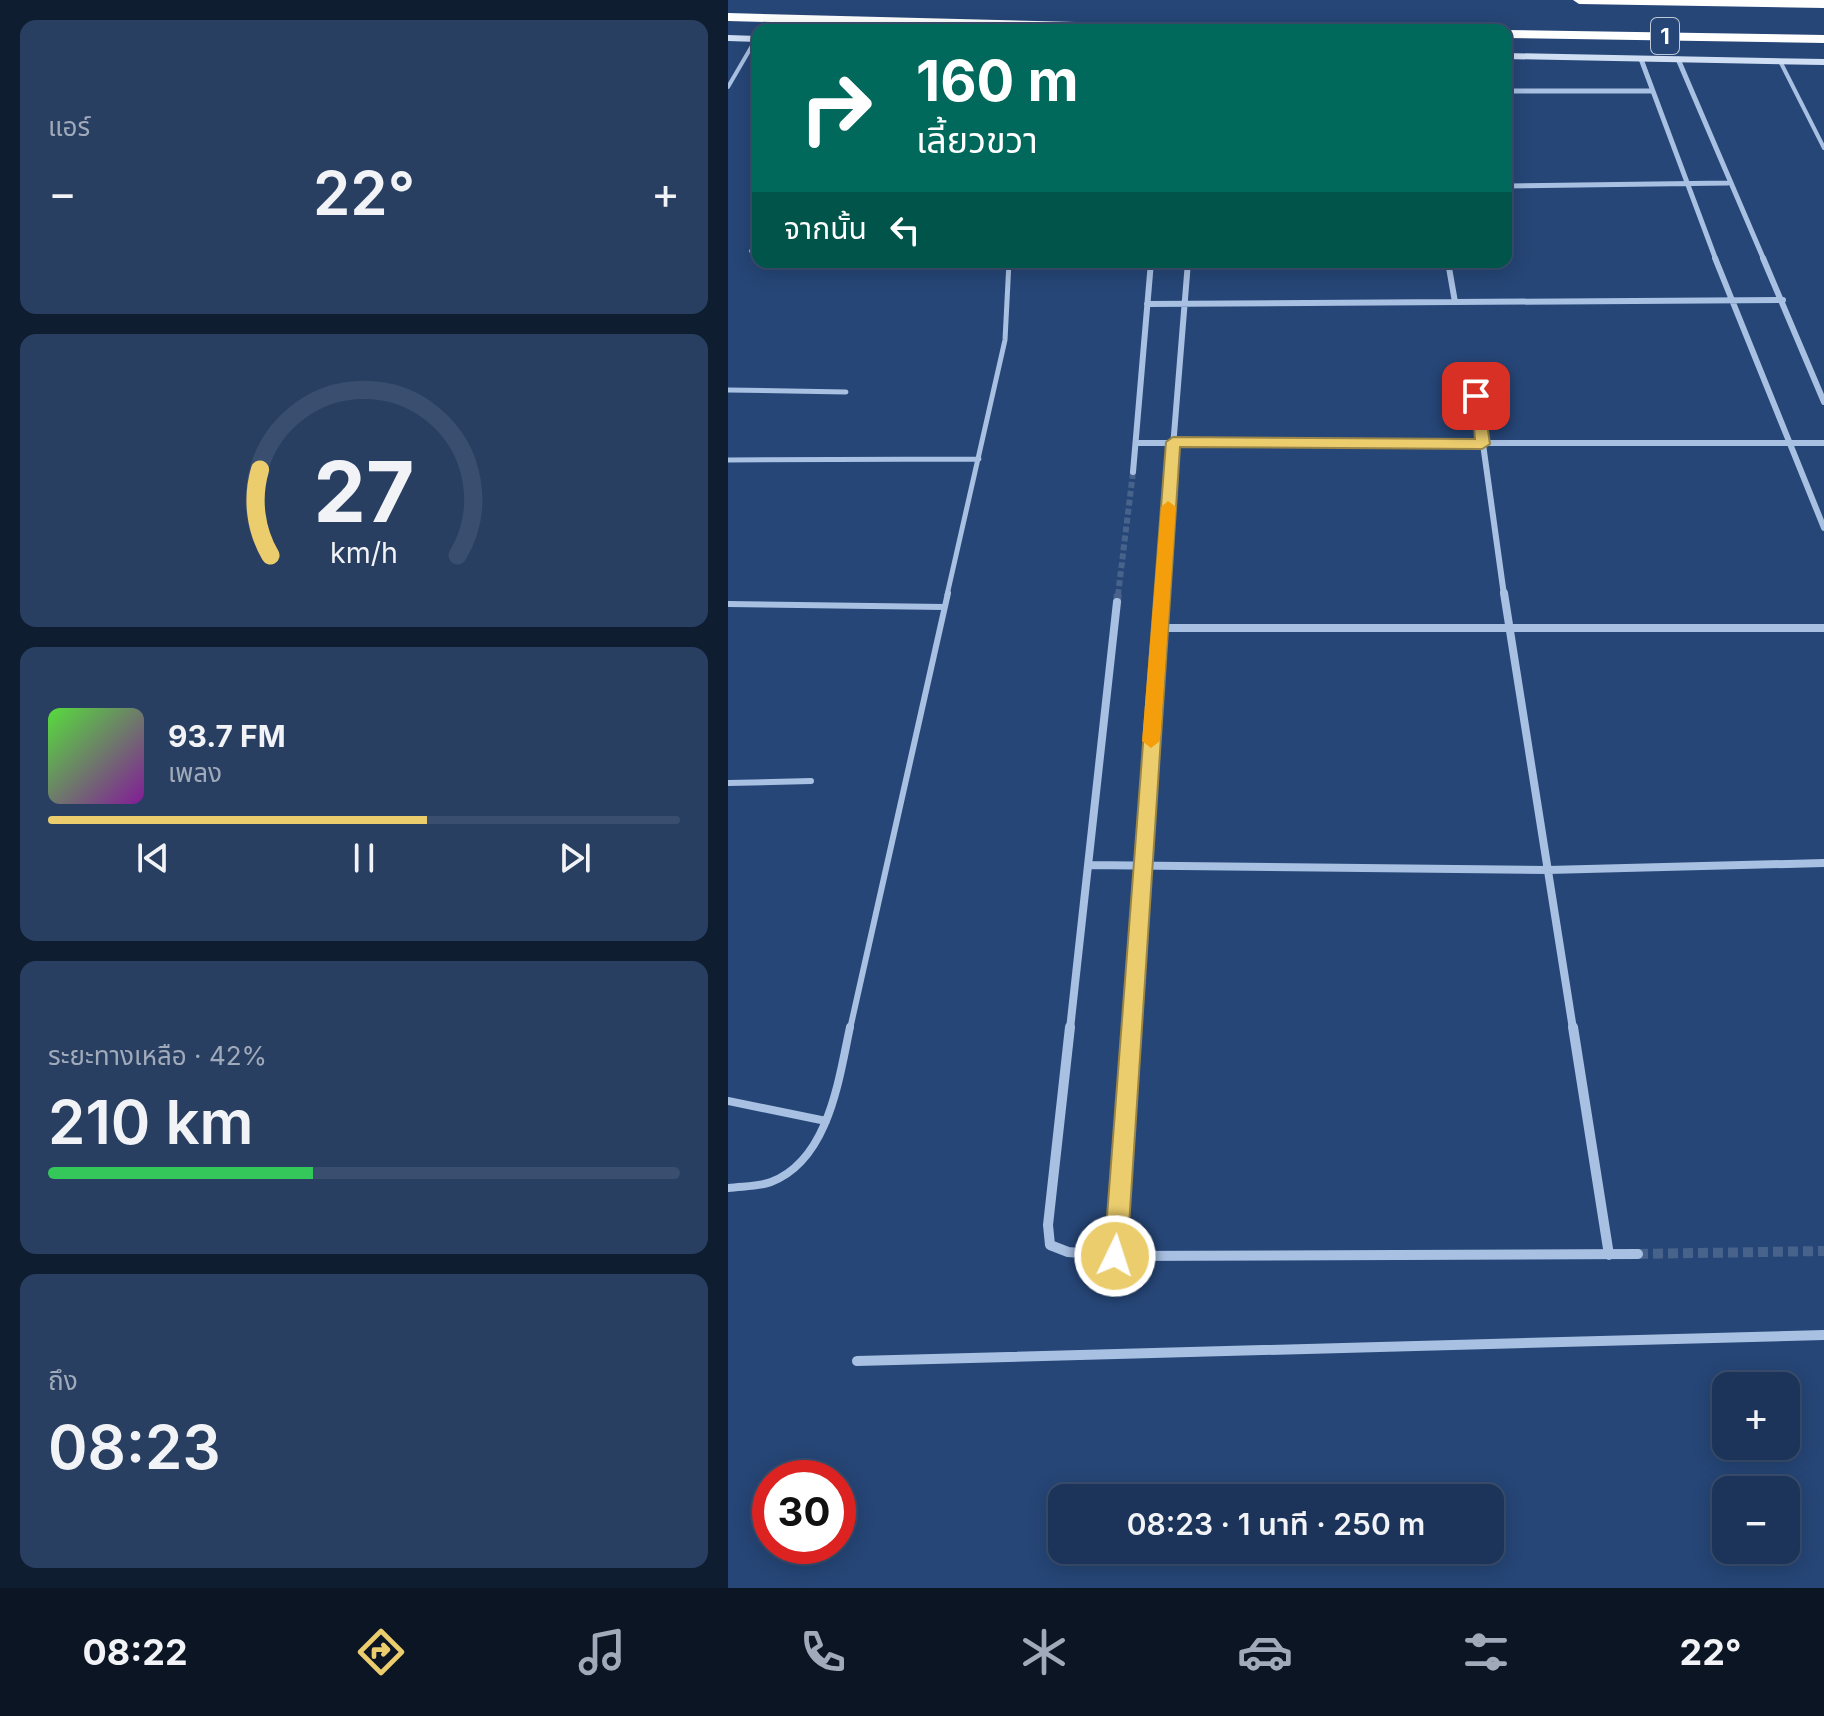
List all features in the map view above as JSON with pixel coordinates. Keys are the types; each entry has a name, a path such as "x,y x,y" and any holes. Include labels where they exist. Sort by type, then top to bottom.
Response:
{"highway":[{"name":"1","path":"1579,0 1824,4"},
{"path":"728,17 965,24"},
{"name":"1","path":"1512,34 1824,39"},
{"path":"728,36 752,37"}],"main road":[{"name":"1","path":"1512,56 1824,62"}],"street":[{"path":"1641,59 1731,301 1824,528"},
{"path":"1678,59 1728,183 1783,300 1824,402"},
{"path":"1512,91 1651,91"},
{"path":"1512,186 1728,183"},
{"path":"1133,472 1150,268"},
{"path":"1115,1256 1140,865 1187,268"},
{"path":"1449,268 1455,302"},
{"path":"1147,304 1783,300"},
{"path":"1473,372 1509,629 1609,1255"},
{"path":"1137,443 1824,443"},
{"path":"1117,602 1048,1225 1050,1245 1068,1252 1115,1256 1638,1254"},
{"path":"1160,628 1824,628"},
{"path":"1088,865 1548,870 1824,863"},
{"path":"857,1361 1824,1335"}],"lane":[{"path":"728,87 752,46"},
{"path":"1780,61 1824,148"},
{"path":"728,1188 771,1182 793,1169 826,1121 835,1094 1005,340 1009,268"},
{"path":"728,390 846,392"},
{"path":"728,460 979,459"},
{"path":"728,604 944,607"},
{"path":"728,783 811,781"},
{"path":"728,1101 826,1121"}],"tunnel":[{"path":"1118,595 1133,472"},
{"path":"1117,602 1118,593"},
{"path":"1638,1254 1824,1251"}],"slow traffic":[{"path":"1151,741 1168,507"}],"route":[{"path":"1115,1256 1140,865 1173,442 1482,444 1476,396"}]}
